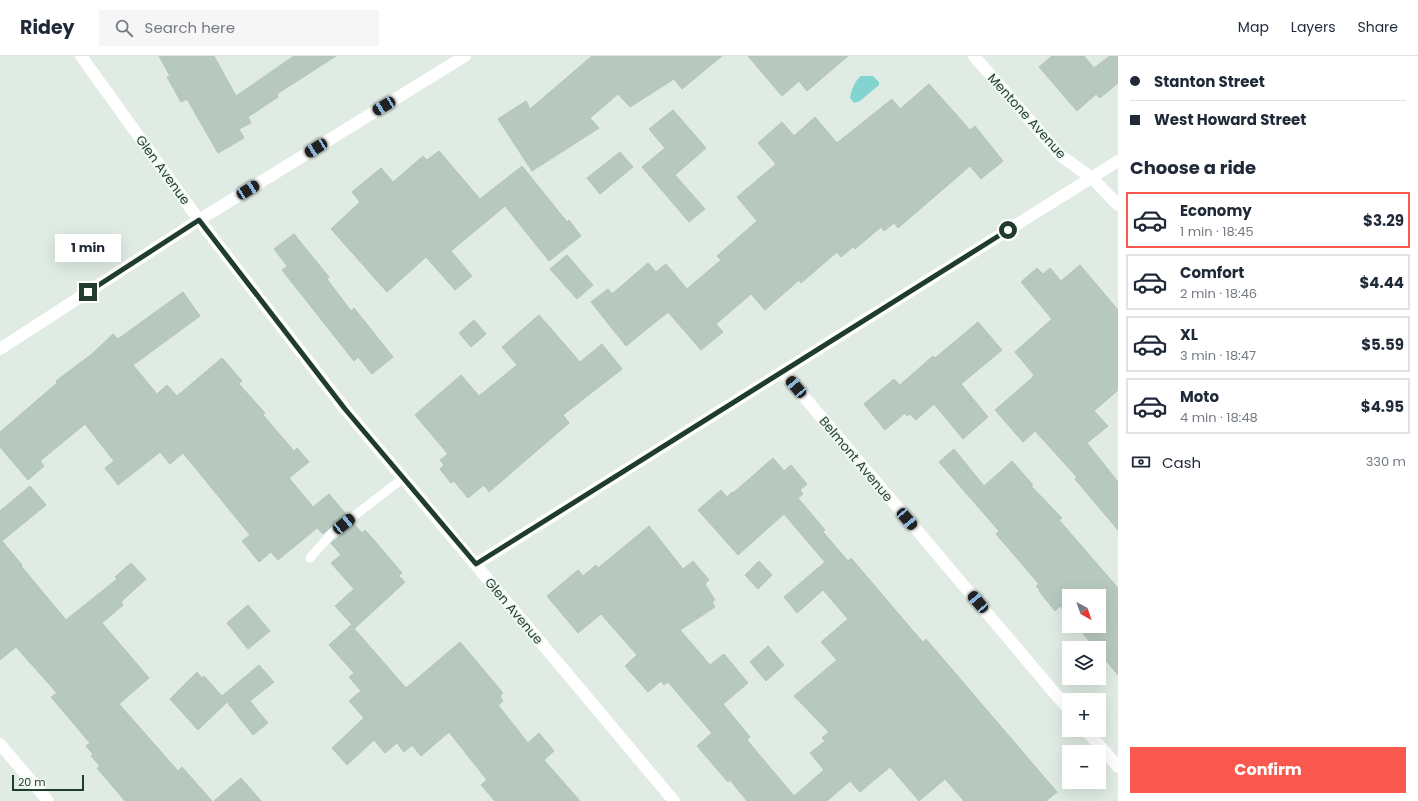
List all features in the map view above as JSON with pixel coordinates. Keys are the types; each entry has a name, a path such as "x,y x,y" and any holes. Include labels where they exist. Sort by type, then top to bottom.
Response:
{"street":[{"name":"Glen Avenue","path":"81,56 199,220 345,409 402,479 476,564 674,801"},
{"path":"0,349 199,220 466,56"},
{"name":"Mentone Avenue","path":"974,56 1061,156 1092,178 1118,205"},
{"path":"476,564 1118,161"},
{"name":"Belmont Avenue","path":"783,372 1062,702"},
{"path":"1092,737 1118,767"},
{"path":"0,744 48,801"}],"lane":[{"path":"310,558 332,534 402,479"}],"water":[{"path":"861,76 873,76 879,82 879,85 860,101 854,103 850,98 851,92 855,83"}],"building":[{"path":"159,56 214,56 236,96 294,56 336,56 277,94 278,97 248,117 251,123 239,129 244,138 218,153 187,99 181,102 167,77 170,76"},
{"path":"592,56 722,56 682,89 674,79 630,107 618,94 590,118 599,128 532,171 498,119 526,101 530,109"},
{"path":"748,56 848,56 807,91 799,81 782,96"},
{"path":"1052,56 1084,56 1094,68 1110,56 1118,56 1118,83 1100,98 1096,94 1077,111 1039,67"},
{"path":"929,84 970,130 975,126 1003,161 981,179 970,166 898,228 894,223 884,231 881,227 855,249 853,247 841,257 837,252 801,283 799,280 765,310 751,294 716,324 723,332 701,350 668,312 626,346 591,302 608,289 612,294 648,263 656,272 666,264 687,289 721,260 717,256 757,221 737,197 776,164 758,143 782,122 794,136 815,117 837,143 892,99 900,109"},
{"path":"673,110 706,148 675,175 705,209 689,222 642,167 665,148 649,129"},
{"path":"439,151 480,199 522,166 567,222 569,220 581,236 549,261 505,206 451,251 472,276 455,290 426,257 387,292 331,229 360,202 352,192 381,168 393,182 423,156 427,160"},
{"path":"620,152 633,167 600,194 587,178"},
{"path":"294,234 329,277 327,279 351,311 354,308 393,357 372,374 358,357 354,361 282,270 287,266 274,249"},
{"path":"567,255 593,285 577,299 550,269"},
{"path":"1080,265 1118,310 1118,390 1094,411 1108,426 1087,443 1118,482 1118,530 1075,479 1077,477 1035,431 1023,442 995,410 1033,377 1034,375 1015,352 1052,319 1021,282 1037,268 1043,274 1050,268 1061,281"},
{"path":"183,292 200,316 133,365 157,394 167,385 177,396 222,358 242,381 239,384 265,413 263,415 294,451 297,448 309,462 289,478 313,507 329,494 346,514 323,534 317,528 278,560 271,552 259,562 242,541 250,535 183,453 170,464 160,452 118,485 105,468 114,461 85,424 40,461 44,466 28,480 0,447 0,432 57,383 56,381 92,354 113,334 118,339"},
{"path":"539,315 580,362 602,344 622,369 563,415 569,423 489,492 484,485 468,498 454,481 451,483 440,469 444,465 440,460 448,454 415,415 461,375 479,396 517,365 502,347"},
{"path":"474,320 486,334 471,347 459,333"},
{"path":"978,322 1002,350 961,384 988,417 963,439 934,404 916,420 910,414 907,416 905,413 885,430 864,404 894,379 900,385 933,356 935,358"},
{"path":"954,449 984,486 1012,461 1033,485 1031,486 1062,518 1059,520 1118,588 1118,675 1106,660 1106,641 1089,641 1083,633 1106,633 1106,589 1062,589 1062,608 1060,606 1055,611 1036,586 1039,584 996,534 999,531 939,462"},
{"path":"773,458 784,471 791,465 807,484 800,490 803,494 798,498 825,530 823,532 848,561 851,558 923,642 926,639 1057,792 1046,801 964,801 945,779 919,801 890,767 860,792 850,781 827,801 747,801 730,780 728,782 697,746 712,733 668,682 664,685 661,681 648,692 625,666 637,655 601,614 578,633 547,596 578,570 583,576 596,565 598,568 649,526 683,569 693,561 709,580 705,584 715,600 712,602 715,607 680,630 710,665 724,654 748,683 723,704 750,737 747,740 794,796 824,770 810,753 825,741 822,738 829,732 794,696 837,660 821,642 848,619 823,590 797,613 784,597 825,562 784,514 738,555 698,510 721,490 727,497 732,492 733,493"},
{"path":"30,486 46,505 2,541 66,620 117,579 115,577 131,563 146,579 121,602 123,605 102,623 149,678 119,704 178,771 182,767 212,801 125,801 97,768 100,766 91,756 93,754 86,746 90,743 51,697 57,693 16,647 0,660 0,511"},
{"path":"354,524 362,533 365,530 374,540 402,573 399,576 405,582 355,628 335,606 354,589 331,563 341,555 331,543"},
{"path":"759,561 772,575 758,589 745,575"},
{"path":"248,605 270,631 248,649 227,623"},
{"path":"351,625 406,688 460,642 503,693 500,696 503,701 498,705 528,743 539,733 554,751 544,760 580,801 495,801 481,785 487,780 449,732 421,756 412,745 404,752 397,743 385,753 374,740 347,765 332,748 364,718 349,701 361,691 349,677 354,673 329,645"},
{"path":"768,646 784,665 766,681 750,662"},
{"path":"259,665 274,682 250,701 268,723 253,735 227,702 198,730 170,699 197,672 202,678 204,676 222,696"},
{"path":"241,778 261,801 214,801"}],"route":[{"path":"88,292 199,220 345,409 402,479 476,564 1008,230"}]}
